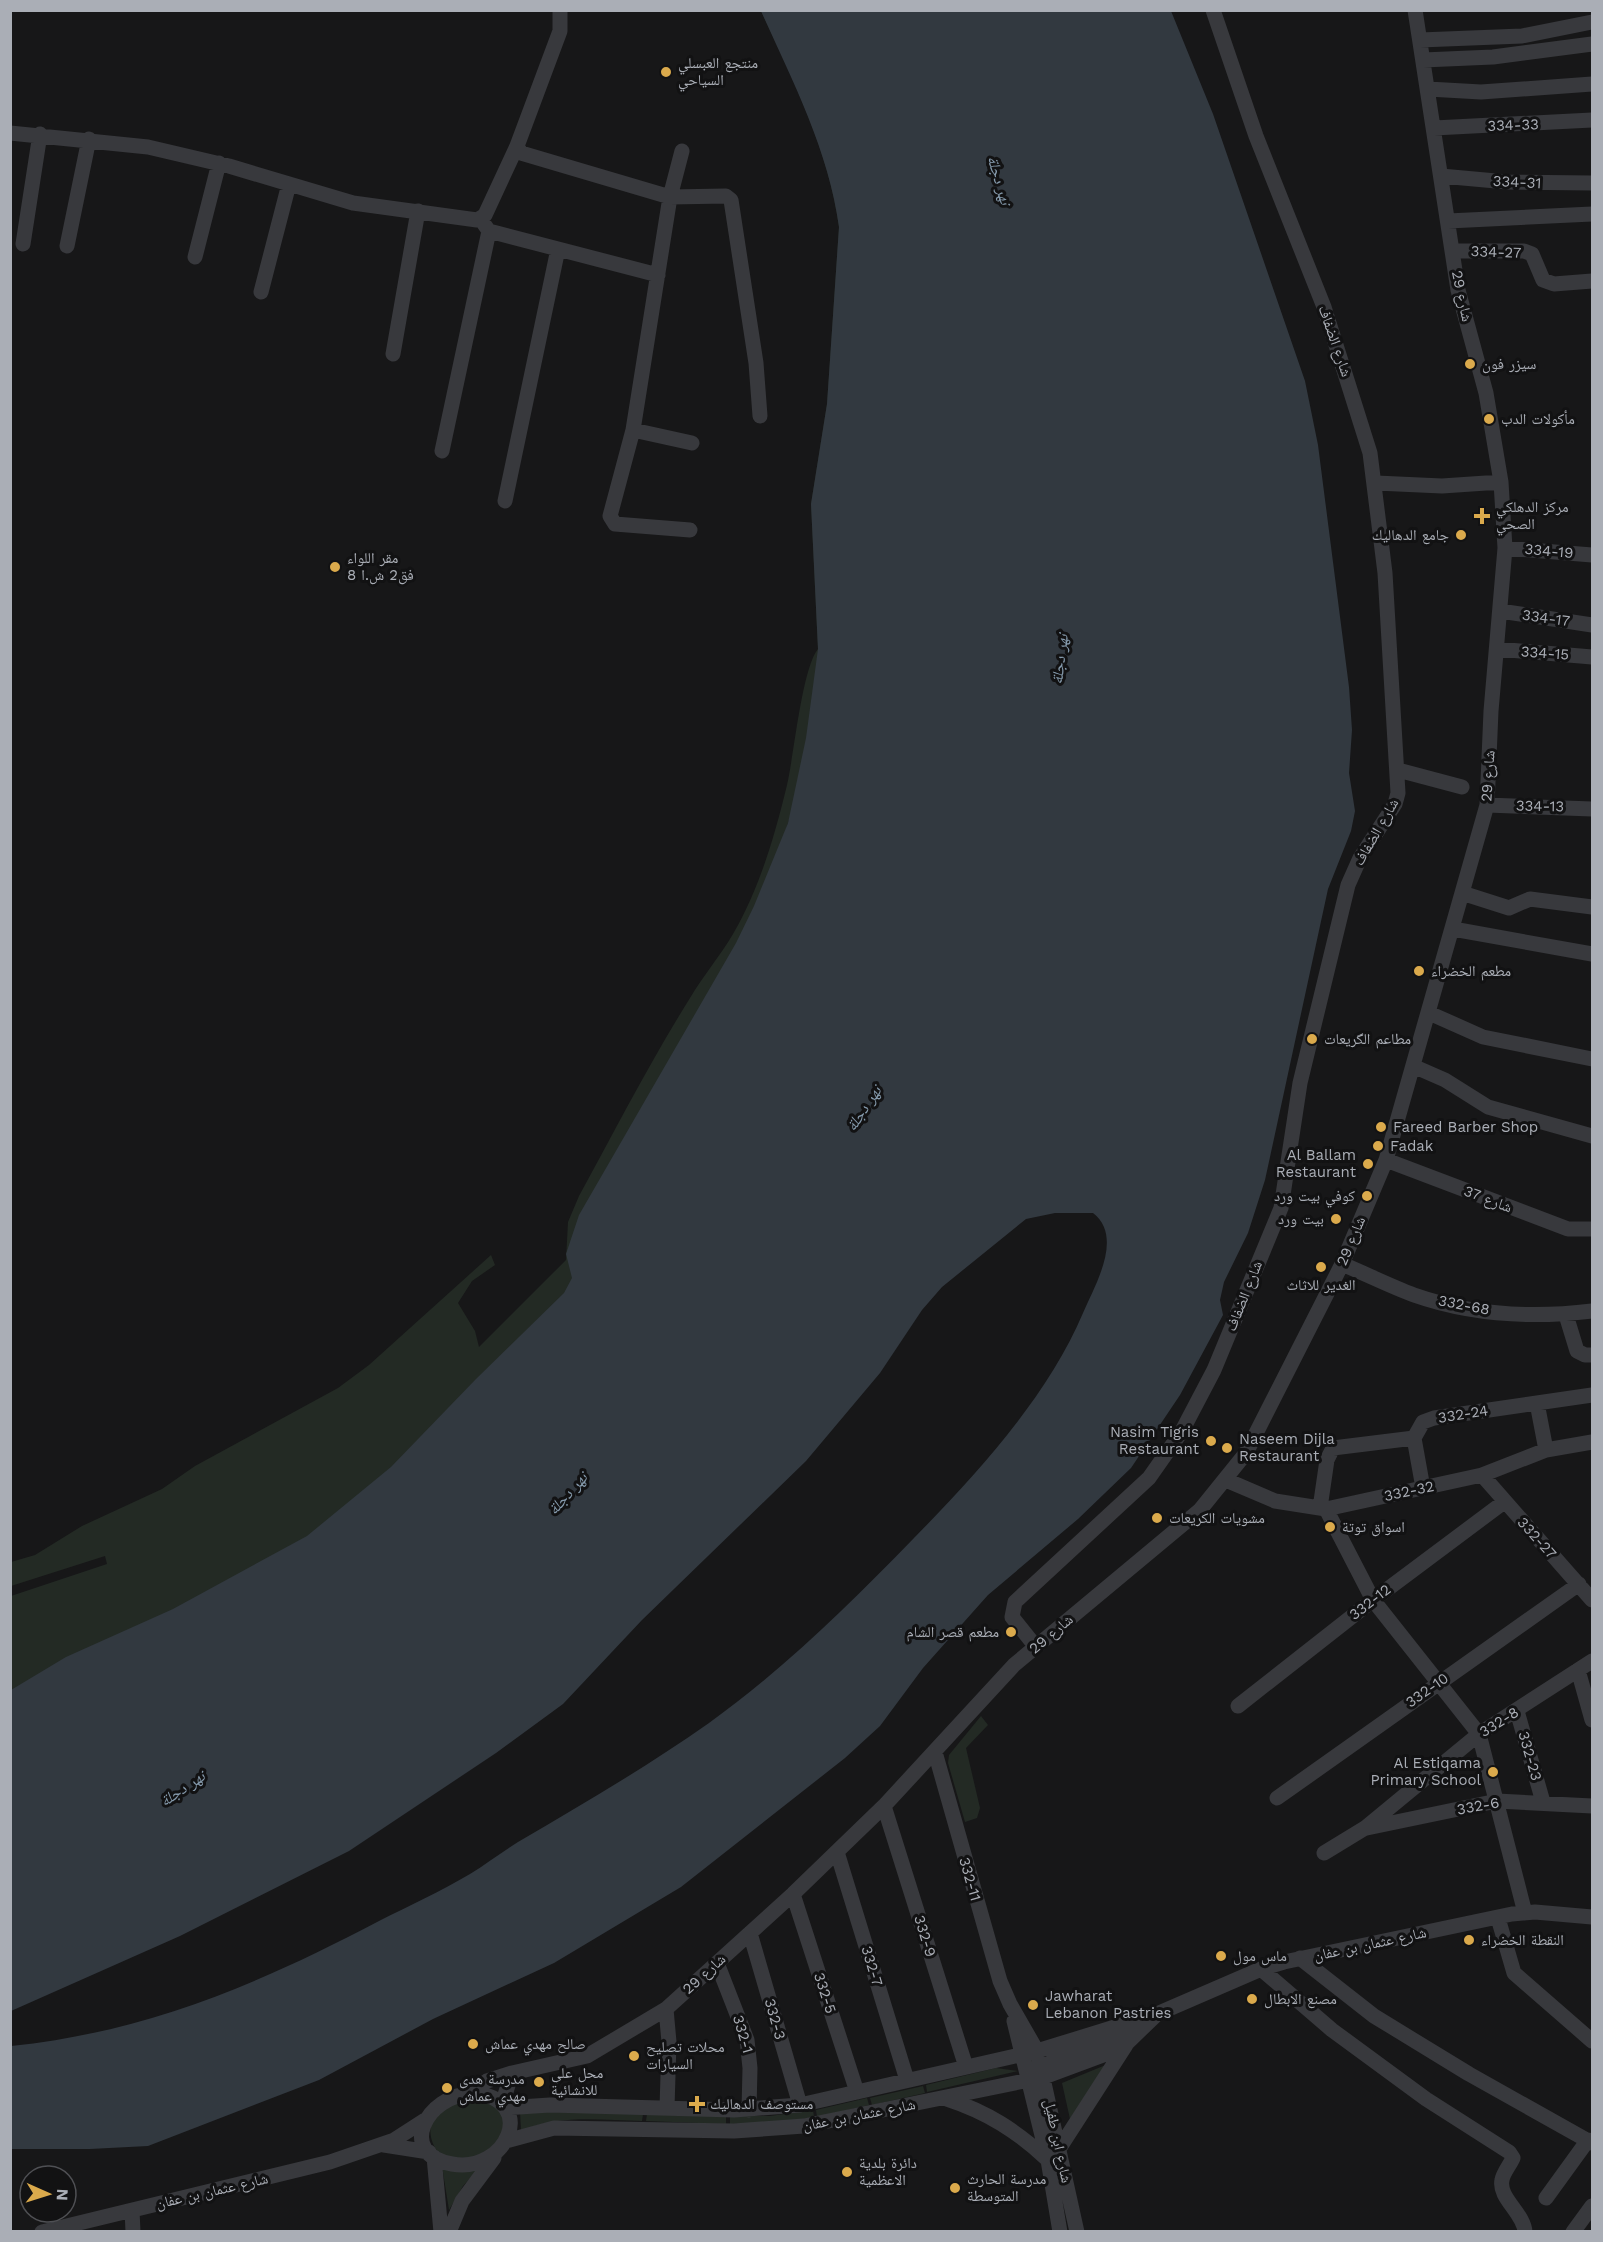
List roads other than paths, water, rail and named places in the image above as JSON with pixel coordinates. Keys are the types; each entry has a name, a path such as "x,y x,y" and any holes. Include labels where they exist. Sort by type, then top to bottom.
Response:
{"street":[{"path":"442,451 485,225 518,146 560,31 560,10"},
{"name":"شارع الضفاف","path":"1036,1647 1012,1617 1015,1602 1149,1478 1182,1431 1214,1370 1281,1208 1300,1083 1348,885 1360,858 1395,804 1398,770 1386,584 1376,483 1364,427 1324,307 1256,136 1213,10"},
{"name":"شارع 29","path":"467,2094 487,2081 512,2073 587,2056 666,2008 793,1894 884,1806 1001,1677 1200,1510 1226,1480 1258,1432 1342,1264 1386,1160 1487,805 1505,548 1501,482 1486,393 1458,290 1415,10"},
{"path":"1420,40 1522,36 1593,22"},
{"path":"1423,60 1493,57 1593,44"},
{"path":"1428,89 1480,92 1593,84"},
{"name":"334-33","path":"1434,128 1593,120"},
{"path":"10,133 40,134 148,147 219,163 371,207 418,211 485,225 558,249 658,275"},
{"path":"23,244 40,134"},
{"path":"67,246 89,139"},
{"path":"518,146 521,153 670,197 726,196 731,200 756,363 760,416"},
{"path":"682,151 670,197 633,430 610,516 611,522 690,530"},
{"path":"195,257 219,163"},
{"name":"334-31","path":"1441,176 1507,182 1593,183"},
{"path":"261,292 289,184"},
{"path":"393,354 418,211"},
{"path":"1448,221 1593,214"},
{"path":"505,501 558,249"},
{"name":"334-27","path":"1453,250 1524,251 1532,254 1543,280 1554,284 1593,281"},
{"path":"633,430 692,443"},
{"path":"1376,483 1442,486 1501,482"},
{"name":"334-19","path":"1505,548 1593,555"},
{"name":"334-17","path":"1500,611 1593,625"},
{"name":"334-15","path":"1497,649 1593,657"},
{"path":"1398,770 1461,787"},
{"name":"334-13","path":"1487,805 1593,809"},
{"path":"1462,893 1509,908 1530,899 1593,907"},
{"path":"1453,929 1593,954"},
{"path":"1429,1013 1483,1037 1593,1059"},
{"path":"1413,1066 1445,1080 1488,1107 1593,1136"},
{"name":"شارع 37","path":"1386,1160 1568,1228 1593,1229"},
{"name":"332-68","path":"1342,1264 1415,1295 1470,1309 1544,1316 1593,1311"},
{"path":"1566,1315 1577,1351 1585,1356 1593,1354"},
{"name":"332-24","path":"1414,1438 1423,1422 1428,1420 1593,1395"},
{"path":"1537,1403 1546,1450"},
{"path":"1423,1488 1414,1438 1333,1448 1327,1460 1323,1508 1373,1600 1479,1734 1525,1913"},
{"name":"332-32","path":"1226,1480 1275,1502 1323,1508 1482,1475 1546,1450 1593,1442"},
{"name":"332-27","path":"1482,1475 1593,1600"},
{"name":"332-12","path":"1238,1706 1373,1600 1504,1502"},
{"name":"332-10","path":"1277,1798 1579,1584"},
{"name":"332-8","path":"1324,1852 1365,1828 1479,1734 1593,1662"},
{"path":"1578,1670 1593,1720"},
{"name":"332-23","path":"1517,1711 1544,1802"},
{"name":"332-11","path":"935,1752 993,1959 1030,2053"},
{"name":"332-6","path":"1365,1828 1497,1801 1593,1806"},
{"name":"332-9","path":"884,1806 966,2067"},
{"name":"332-7","path":"837,1852 907,2080"},
{"name":"332-5","path":"793,1894 857,2092"},
{"name":"شارع عثمان بن عفان","path":"504,2106 749,2110 800,2105 1030,2053 1157,2014 1261,1969 1300,1958 1525,1913 1593,1917"},
{"path":"1498,1918 1514,1973 1593,2041"},
{"name":"332-3","path":"750,1933 800,2105"},
{"path":"1300,1958 1374,2016 1470,2074 1590,2141 1546,2198"},
{"name":"332-1","path":"717,1963 747,2040 750,2068 749,2110"},
{"path":"1261,1969 1332,2030 1426,2099 1509,2152 1513,2158 1502,2179 1502,2192 1524,2224 1525,2232"},
{"path":"666,2008 669,2042 667,2108"},
{"path":"1039,2075 1056,2059 1100,2044 1157,2014"},
{"name":"شارع عثمان بن عفان","path":"502,2146 536,2131 562,2127 734,2131 782,2129 944,2098 1039,2075 1103,2056 1127,2043 1157,2014"},
{"path":"1059,2149 1127,2043"},
{"name":"شارع ابن طفيل","path":"1030,2053 1039,2075 1059,2149 1077,2232"},
{"path":"449,2232 462,2200 502,2146 511,2123 504,2106 512,2073"},
{"name":"شارع ابن طفيل","path":"1039,2075 1048,2160 1060,2232"},
{"path":"441,2232 432,2155 422,2135 425,2120 443,2101 467,2094 484,2095 504,2106"},
{"path":"944,2098 974,2108 1001,2121 1026,2139 1048,2160"},
{"name":"شارع عثمان بن عفان","path":"42,2232 267,2179 381,2145 406,2134 425,2120"},
{"name":"شارع عثمان بن عفان","path":"381,2145 407,2147 432,2155"},
{"path":"432,2155 454,2165 470,2165 485,2160 502,2146"},
{"path":"1573,2232 1593,2206"},
{"path":"132,2210 133,2232"}],"water":[{"name":"نهر دجلة","path":"761,11 1171,11 1213,114 1305,381 1318,445 1349,687 1352,730 1349,773 1355,811 1351,831 1328,889 1265,1180 1248,1233 1224,1282 1220,1300 1223,1315 1180,1395 1131,1468 1078,1519 988,1595 923,1668 880,1726 845,1758 681,1887 554,1963 433,2019 319,2080 148,2146 11,2149 11,2046 61,2039 156,2017 246,1985 334,1944 470,1874 518,1842 663,1754 709,1723 764,1681 890,1563 986,1461 1031,1404 1051,1374 1068,1344 1100,1275 1107,1248 1106,1235 1102,1223 1093,1213 1055,1213 1026,1219 942,1287 922,1310 880,1373 806,1461 642,1620 563,1704 496,1753 349,1851 180,1936 11,2011 11,1690 66,1657 173,1609 307,1536 391,1467 564,1293 572,1278 566,1254 579,1215 736,943 754,906 788,823 806,738 818,649 811,504 827,404 839,227 827,171 818,143"}],"place":[{"name":"منتجع العبسلي السياحي","path":"666,72"},
{"name":"سيزر فون","path":"1470,364"},
{"name":"مأكولات الدب","path":"1489,419"},
{"name":"مركز الدهلكي الصحي","path":"1482,516"},
{"name":"جامع الدهاليك","path":"1461,535"},
{"name":"مقر اللواء 8 فق2 ش.ا","path":"335,567"},
{"name":"مطعم الخضراء","path":"1419,971"},
{"name":"مطاعم الگريعات","path":"1312,1039"},
{"name":"Fareed Barber Shop","path":"1381,1127"},
{"name":"Fadak","path":"1378,1146"},
{"name":"Al Ballam Restaurant","path":"1368,1164"},
{"name":"كوفي بيت ورد","path":"1367,1196"},
{"name":"بيت ورد","path":"1336,1219"},
{"name":"الغدير للاثاث","path":"1321,1267"},
{"name":"Nasim Tigris Restaurant","path":"1211,1441"},
{"name":"Naseem Dijla Restaurant","path":"1227,1448"},
{"name":"مشويات الكريعات","path":"1157,1518"},
{"name":"اسواق توتة","path":"1330,1527"},
{"name":"مطعم قصر الشام","path":"1011,1632"},
{"name":"Al Estiqama Primary School","path":"1493,1772"},
{"name":"النقطة الخضراء","path":"1469,1940"},
{"name":"ماس مول","path":"1221,1956"},
{"name":"مصنع الابطال","path":"1252,1999"},
{"name":"Jawharat Lebanon Pastries","path":"1033,2005"},
{"name":"صالح مهدي عماش","path":"473,2044"},
{"name":"محلات تصليح السيارات","path":"634,2056"},
{"name":"محل علي للانشائية","path":"539,2082"},
{"name":"مدرسة هدى مهدي عماش","path":"447,2088"},
{"name":"مستوصف الدهاليك","path":"697,2104"},
{"name":"دائرة بلدية الاعظمية","path":"847,2172"},
{"name":"مدرسة الحارث المتوسطة","path":"955,2188"}]}
